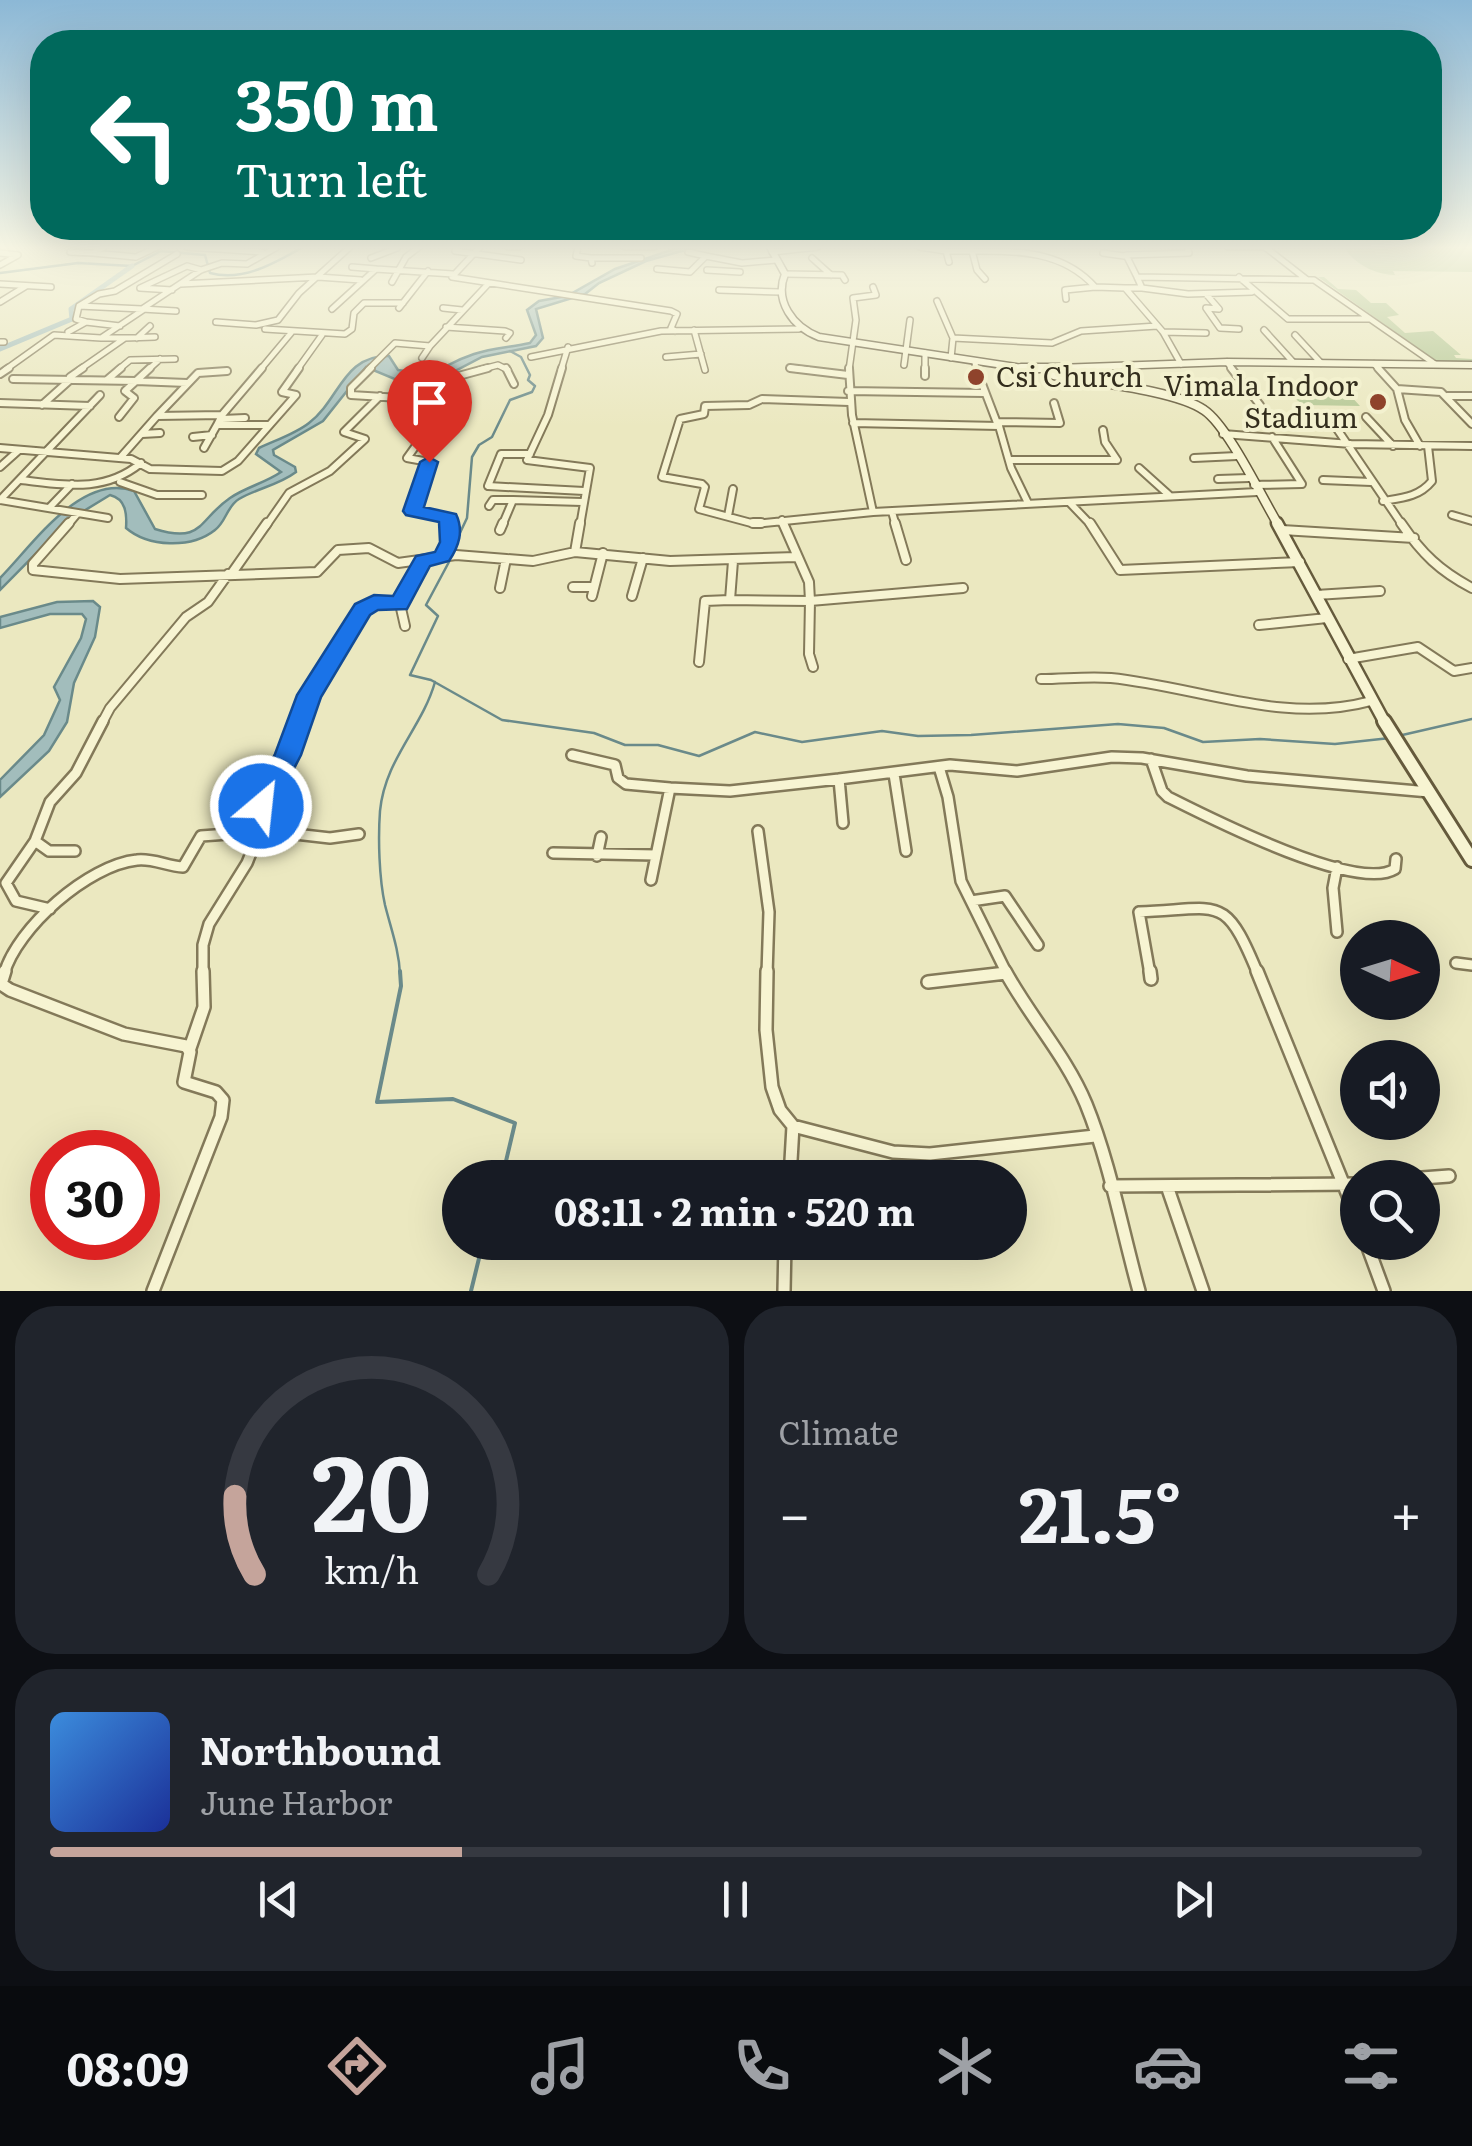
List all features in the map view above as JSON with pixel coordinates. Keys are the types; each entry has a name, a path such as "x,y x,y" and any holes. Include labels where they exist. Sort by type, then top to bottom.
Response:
{"main road":[{"path":"788,307 800,329 854,342 1029,370 1178,400 1205,410 1282,530 1371,701 1472,860"},
{"path":"1029,370 1227,362 1472,365"}],"street":[{"path":"79,307 76,319 120,326"},
{"path":"105,307 176,312"},
{"path":"101,338 145,307"},
{"path":"216,322 274,322 288,307"},
{"path":"265,329 322,335 348,333 360,307"},
{"path":"422,358 465,307"},
{"path":"644,307 675,312 671,328 675,330"},
{"path":"857,307 860,316 848,391 870,478 873,512"},
{"path":"940,307 953,338 950,358"},
{"path":"1141,307 1163,332 1181,364"},
{"path":"1217,307 1206,308 1220,328 1239,329"},
{"path":"1273,307 1288,319 1371,319"},
{"path":"1355,307 1435,364"},
{"path":"443,308 462,310"},
{"path":"904,365 910,320"},
{"path":"65,334 86,322"},
{"path":"138,338 150,326"},
{"path":"758,326 760,338"},
{"path":"531,357 568,347 675,330 758,326 800,329"},
{"path":"953,338 1056,342 1081,331 1157,326"},
{"path":"446,327 505,331 510,333 506,338"},
{"path":"694,330 705,371"},
{"path":"1264,330 1293,362"},
{"path":"1163,332 1206,333"},
{"path":"204,448 221,420 291,333"},
{"path":"0,448 120,458 150,469 222,472 238,460 296,394 282,392 322,335"},
{"path":"0,374 50,336 155,337"},
{"path":"1295,336 1321,363"},
{"path":"42,405 70,378 125,338"},
{"path":"430,346 395,343 362,373 351,395 434,400 438,412 407,458 429,462 413,511 450,520 449,556"},
{"path":"568,347 548,416 529,462 586,465 590,471 574,552"},
{"path":"27,353 36,354"},
{"path":"666,357 700,354"},
{"path":"925,354 925,376"},
{"path":"119,417 134,396 124,391 160,359"},
{"path":"108,379 130,360 175,360"},
{"path":"975,362 1028,504"},
{"path":"1227,362 1260,405"},
{"path":"13,364 26,364"},
{"path":"1374,364 1398,389 1404,420 1424,446 1432,481 1427,489 1412,497 1383,501"},
{"path":"411,398 418,387 498,365 506,367 514,384"},
{"path":"790,368 848,374"},
{"path":"120,458 200,372 227,372"},
{"path":"13,378 188,383"},
{"path":"1398,389 1472,396"},
{"path":"848,391 984,393"},
{"path":"0,500 100,396"},
{"path":"50,909 18,904 8,895 6,883 35,841 50,802 76,773 110,708 186,618 208,602 289,492 334,468 365,439 344,432 380,396"},
{"path":"1446,396 1472,424"},
{"path":"849,402 762,398 752,405 705,406 704,414 680,419 662,476 702,484 705,488 700,509 746,524 873,512 1169,496 1303,482 1272,437"},
{"path":"0,403 91,406"},
{"path":"853,423 1060,423 1054,403"},
{"path":"157,416 268,426"},
{"path":"1366,417 1393,446"},
{"path":"221,420 246,418"},
{"path":"1336,426 1352,444 1383,501 1430,563 1472,588"},
{"path":"1010,460 1117,460 1105,442 1103,430"},
{"path":"142,434 160,433"},
{"path":"194,437 212,434"},
{"path":"1223,434 1393,446 1472,446"},
{"path":"0,467 20,450"},
{"path":"530,454 501,454 488,486 584,491"},
{"path":"1194,458 1237,456"},
{"path":"21,480 100,487 120,482 140,463"},
{"path":"1139,468 1169,496"},
{"path":"1218,479 1254,485"},
{"path":"1323,480 1371,482"},
{"path":"120,482 157,495 202,495"},
{"path":"50,507 72,484"},
{"path":"728,516 733,489"},
{"path":"0,500 108,518"},
{"path":"489,506 493,500 582,502"},
{"path":"500,530 512,500"},
{"path":"1070,503 1096,530 1120,570 1300,562"},
{"path":"892,512 906,560"},
{"path":"77,514 32,564 33,570 120,580 317,572 338,550 369,548 398,564 449,556 553,558 574,552 732,561 796,557"},
{"path":"1452,515 1472,521"},
{"path":"782,520 809,582 809,654 813,667"},
{"path":"1282,530 1414,538"},
{"path":"573,587 593,592 603,553"},
{"path":"632,596 644,558"},
{"path":"405,626 400,604 423,560"},
{"path":"500,588 506,560"},
{"path":"730,600 732,561"},
{"path":"699,662 705,602 810,601 963,588"},
{"path":"1316,594 1380,592"},
{"path":"153,1291 221,1117 223,1100 216,1092 184,1082 204,1006 202,963 206,934 260,831 261,806 288,755 309,695 367,604 400,604"},
{"path":"1259,625 1327,618"},
{"path":"1348,659 1418,647 1454,671 1472,668"},
{"path":"1041,679 1109,678 1286,709 1351,709 1371,701"},
{"path":"572,755 610,761 616,765 618,778 626,784 730,791 939,767 1016,771 1112,757 1151,759 1247,776 1429,792"},
{"path":"1151,759 1168,797 1260,839 1337,867 1379,875 1394,869 1396,859"},
{"path":"939,767 948,797 961,881 1006,974 1032,1018 1060,1054 1086,1106 1140,1291"},
{"path":"894,774 906,850"},
{"path":"839,779 843,823"},
{"path":"651,880 670,788"},
{"path":"190,1048 105,1028 1,984 2,973 50,909 108,867 145,858 172,868 184,867 200,836 260,831 312,838 359,834"},
{"path":"758,831 769,918 769,1057 775,1095 786,1120 793,1126 894,1152 930,1154 1096,1136"},
{"path":"597,856 601,837"},
{"path":"35,841 48,850 75,851"},
{"path":"552,853 655,855"},
{"path":"1336,932 1333,888 1337,867"},
{"path":"971,901 1005,896 1038,945"},
{"path":"1151,979 1138,912 1214,908 1227,914 1246,944 1269,1010 1340,1161"},
{"path":"1456,963 1472,965"},
{"path":"928,982 1006,974"},
{"path":"791,1160 793,1126"},
{"path":"1440,1177 1449,1176"},
{"path":"1110,1186 1340,1185"},
{"path":"1167,1186 1203,1291"},
{"path":"784,1291 785,1260"},
{"path":"1373,1260 1384,1291"}],"green space":[{"path":"1361,307 1391,307 1399,315 1387,317 1405,333 1433,331 1461,355 1454,355 1456,358 1472,359 1472,363 1439,363"},
{"path":"1297,390 1348,393 1360,406 1304,405 1288,394"}],"water":[{"path":"542,307 536,309 543,338 536,346 482,357 453,372 409,385 366,367 323,421 273,450 296,472 239,499 219,527 205,536 182,543 146,539 126,528 126,512 110,495 69,520 0,590 0,578 42,531 95,492 114,488 134,491 155,529 191,532 230,498 281,472 256,454 259,448 309,423 361,363 389,356 398,370 432,371 481,352 530,343 536,335 527,310"},
{"path":"93,601 100,607 95,637 74,683 67,722 49,751 0,797 0,780 44,735 60,700 54,687 81,638 86,619 82,614 50,614 0,628 0,617 57,602"}],"waterway":[{"path":"0,349 72,319 73,307"},
{"path":"451,552 467,518 472,457 479,445 492,437 510,400 532,392 535,386 528,380 530,375 521,357 510,351"},
{"path":"435,682 410,675 438,616 426,605 450,560"},
{"path":"400,974 381,883 380,811 389,775 435,682"},
{"path":"435,682 502,720 594,733 625,745 658,745 699,756 755,732 802,742 882,731 918,736 971,735 1118,724 1164,728 1203,742 1260,739 1335,744 1390,738"},
{"path":"1398,736 1472,719"},
{"path":"400,971 401,986 377,1102 453,1099 515,1123 506,1160"},
{"path":"471,1291 479,1260"}],"place":[{"name":"Csi Church","path":"976,377"},
{"name":"Vimala Indoor Stadium","path":"1378,402"}],"route":[{"path":"261,806 288,755 309,695 367,604 400,604 423,560 442,557 450,542 449,518 412,508 429,462"}]}
